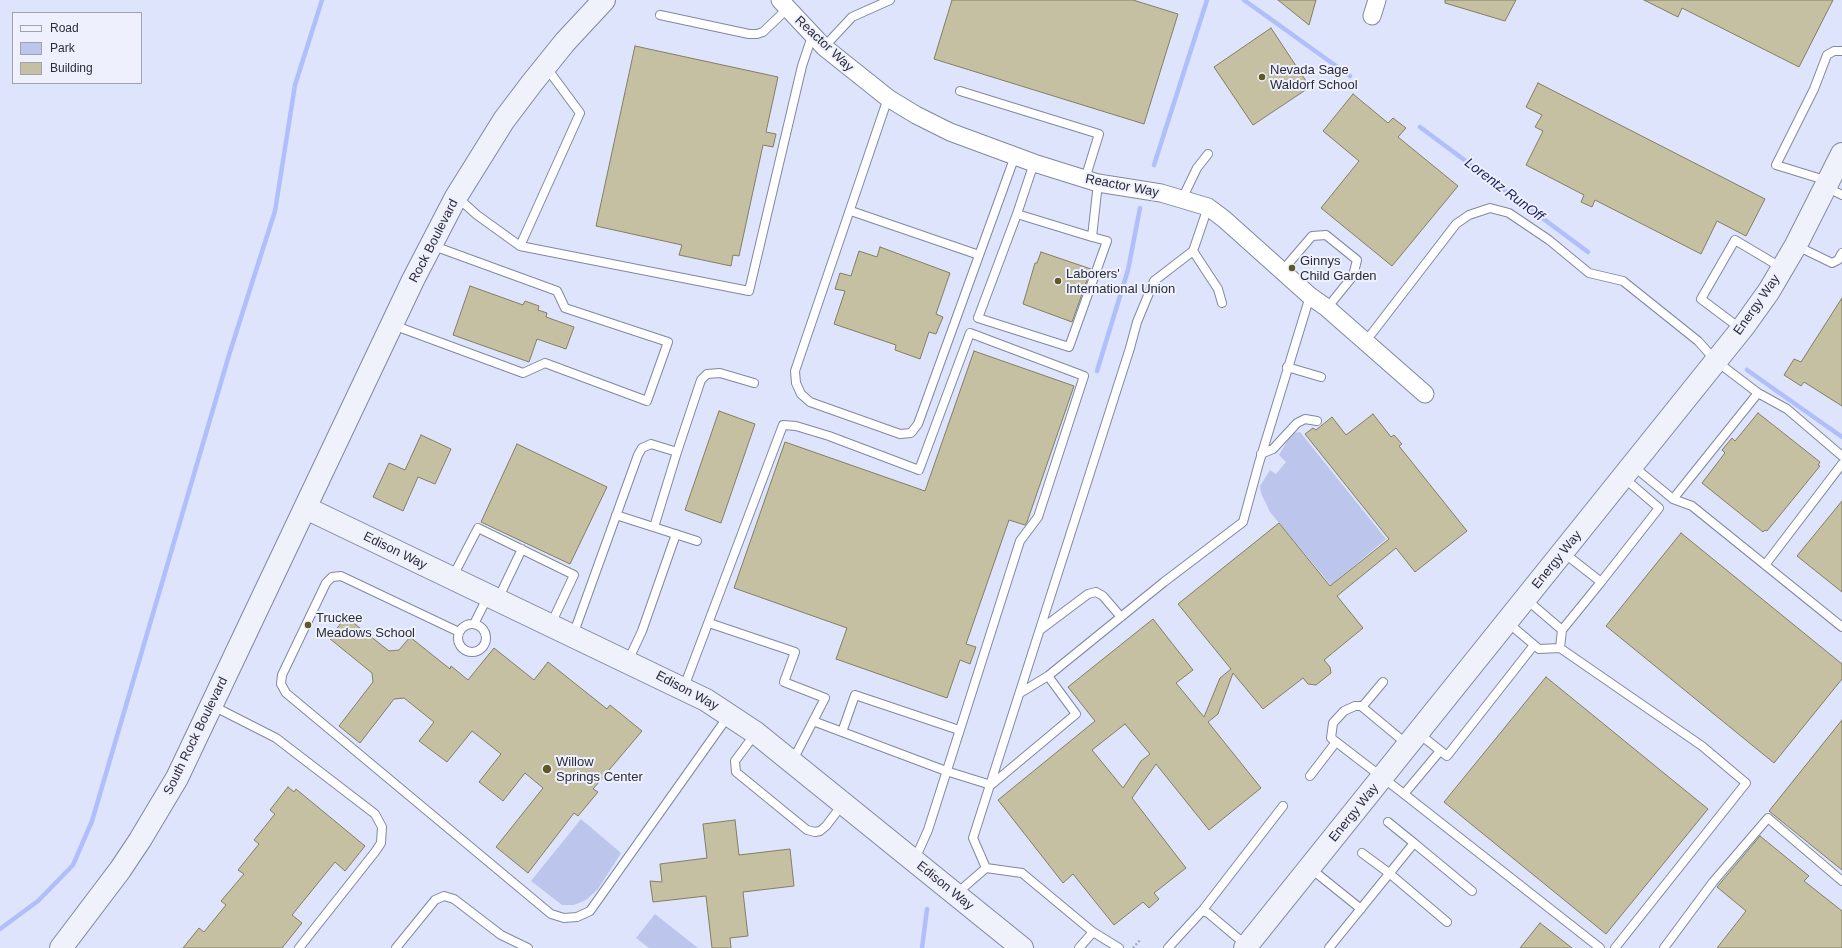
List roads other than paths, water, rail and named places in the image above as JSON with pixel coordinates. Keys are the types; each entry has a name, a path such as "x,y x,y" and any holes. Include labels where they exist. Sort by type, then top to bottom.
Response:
{"street":[{"name":"Rock Boulevard","path":"306,508 431,244 456,197 504,120 565,42 604,0"},
{"path":"1372,16 1377,0"},
{"name":"Reactor Way","path":"783,5 818,42 888,98 950,132 1034,163 1092,181 1162,193 1208,207 1224,219 1310,296 1327,308 1366,341 1425,394"},
{"name":"Energy Way","path":"1245,947 1742,329 1769,291 1832,188 1842,154"},
{"name":"Edison Way","path":"306,508 550,626 683,688 729,714 756,733 914,860 1018,947"},
{"name":"South Rock Boulevard","path":"61,948 99,899 140,840 177,778 306,508"}],"lane":[{"path":"456,197 520,246 749,291 802,66 818,42 852,17 890,0"},
{"path":"660,14 749,34 757,34 764,32 783,5"},
{"path":"1832,188 1776,165 1814,88 1827,54 1834,51 1842,51"},
{"path":"520,246 580,113 545,67"},
{"path":"960,91 1099,134 1092,181 1092,237"},
{"path":"888,98 796,371 796,383 801,394 810,402 900,434 911,433 918,424 1015,156"},
{"path":"1182,200 1197,168 1208,154"},
{"path":"1017,214 1107,241 1069,347 978,318 1017,214 1034,163"},
{"path":"986,868 973,838 1130,348 1137,322 1154,281 1193,251 1208,207"},
{"path":"1366,341 1456,224 1470,215 1490,208 1509,213 1548,240 1589,273 1623,281 1698,341 1716,361 1758,393 1787,409 1842,456"},
{"path":"851,211 979,255"},
{"path":"1282,271 1312,236 1326,235 1351,255 1357,260 1353,276 1327,308"},
{"path":"1742,329 1701,299 1736,240 1782,268"},
{"path":"392,325 523,373 545,363 647,402 668,342 566,308 557,291 431,244"},
{"path":"1796,245 1832,263 1838,260 1842,253"},
{"path":"1193,251 1218,289 1222,303"},
{"path":"1020,694 1048,676 1170,577 1243,522 1287,367 1310,296"},
{"path":"683,688 783,425 796,426 829,436 919,470 970,333 1084,376 1038,517 1020,542 928,830 914,860"},
{"path":"1287,367 1321,377"},
{"path":"654,527 700,380 707,374 720,373 754,384"},
{"path":"1673,500 1758,393"},
{"path":"1262,454 1273,449 1297,423 1305,419 1316,421"},
{"path":"572,636 638,455 642,448 651,444 677,452"},
{"path":"1765,565 1842,464"},
{"path":"1628,472 1673,500 1692,506 1842,627"},
{"path":"1560,648 1562,630 1659,508 1628,472"},
{"path":"616,515 697,541"},
{"path":"451,578 478,528 522,549 574,575 550,626"},
{"path":"628,662 642,631 676,534"},
{"path":"474,624 522,549"},
{"path":"1564,552 1601,582"},
{"path":"459,632 340,576 332,577 326,583 282,675 281,684 286,693 551,914 564,918 577,917 590,911 729,714"},
{"path":"1040,630 1088,594 1096,592 1103,596 1121,617"},
{"path":"1526,599 1562,630"},
{"path":"1507,622 1539,649 1560,648 1702,746 1746,783 1615,948"},
{"path":"708,623 795,652 784,682 825,698 792,762"},
{"path":"474,624 482,628 485,641 480,649 472,652 463,649 458,641 459,632 465,626 474,624"},
{"path":"1534,645 1447,756 1440,750 1413,739 1362,707 1355,706 1344,711 1333,723 1331,738 1383,777 1600,948"},
{"path":"990,785 1076,714 1048,676"},
{"path":"1362,707 1383,682"},
{"path":"842,732 855,695 959,730"},
{"path":"212,706 276,738 375,814 382,827 381,843 375,852 299,948"},
{"path":"812,722 946,771 990,785"},
{"path":"756,733 735,761 736,772 807,830 815,832 820,831 826,826 843,803"},
{"path":"1310,776 1336,742"},
{"path":"1404,794 1440,750"},
{"path":"1168,948 1202,911 1283,806"},
{"path":"1664,948 1713,882 1768,818 1842,881"},
{"path":"1388,822 1472,891"},
{"path":"1329,948 1414,843"},
{"path":"1362,853 1447,922"},
{"path":"956,894 986,868 1022,873 1093,932 1119,948"},
{"path":"1309,868 1361,909"},
{"path":"396,948 435,900 444,896 454,899 501,935 528,948"},
{"path":"1202,911 1208,913 1245,947"},
{"path":"1079,948 1093,932"}],"waterway":[{"path":"0,929 38,901 73,865 92,821 229,355 275,211 295,85 322,0"},
{"path":"1154,165 1207,0"},
{"name":"Lorentz RunOff","path":"1244,0 1350,76"},
{"name":"Lorentz RunOff","path":"1420,127 1588,252"},
{"path":"1097,371 1128,270 1140,208"},
{"name":"Lorentz RunOff","path":"1747,370 1842,437"},
{"path":"922,948 927,909"}],"place":[{"name":"Nevada Sage Waldorf School","path":"1262,77"},
{"name":"Ginnys Child Garden","path":"1292,268"},
{"name":"Laborers' International Union","path":"1058,281"},
{"name":"Truckee Meadows School","path":"308,625"},
{"name":"Willow Springs Center","path":"547,769"}]}
